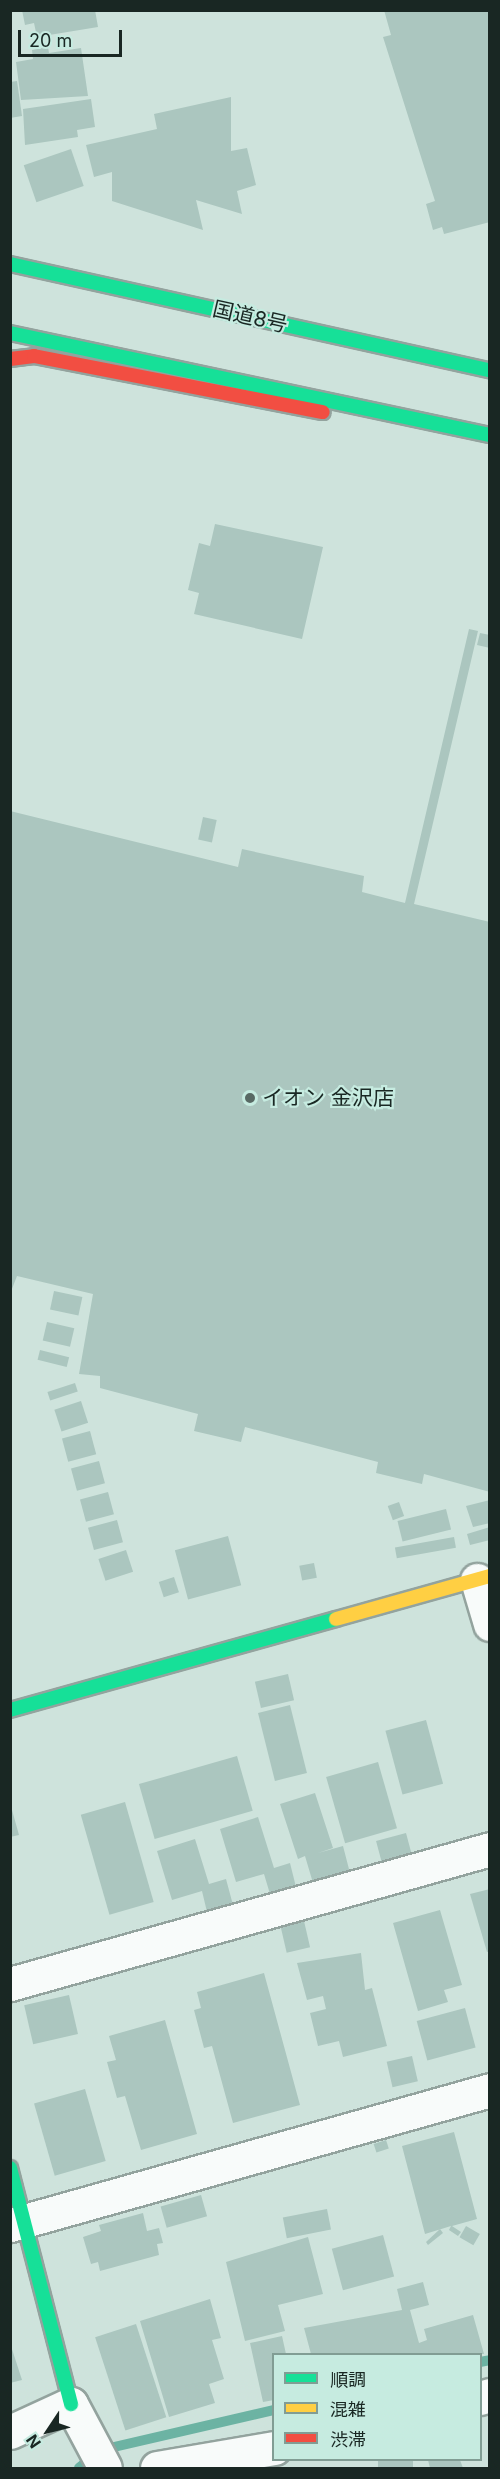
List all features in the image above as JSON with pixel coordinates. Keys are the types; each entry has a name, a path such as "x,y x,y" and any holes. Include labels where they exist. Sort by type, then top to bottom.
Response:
{"main road":[{"name":"国道8号","path":"10,264 489,370"},
{"path":"10,333 489,435"},
{"path":"10,360 34,356 266,405 467,430"},
{"path":"10,1710 483,1578"},
{"path":"10,2168 18,2223 75,2414"}],"street":[{"path":"483,1578 489,1624"},
{"path":"10,1984 489,1849"},
{"path":"18,2223 489,2090"},
{"path":"10,2432 75,2414 104,2466"},
{"path":"158,2469 272,2448"}],"building":[{"path":"22,10 95,10 98,27 37,37 34,23 25,25"},
{"path":"384,10 490,10 490,222 444,234 442,227 433,230 426,204 435,201 383,37 391,35"},
{"path":"48,47 49,53 81,48 88,96 21,100 16,62 33,59 32,50"},
{"path":"17,81 22,116 10,118 10,82"},
{"path":"231,97 231,151 247,148 256,185 237,191 242,214 196,200 203,230 112,201 112,172 94,177 86,145 157,129 154,114"},
{"path":"91,99 95,127 77,130 78,137 25,145 23,109"},
{"path":"71,149 84,186 36,202 24,165"},
{"path":"215,524 323,547 302,639 194,614 199,593 188,590 199,543 210,546"},
{"name":"イオン 金沢店","path":"469,629 478,631 414,904 490,922 490,1492 424,1474 422,1484 376,1473 378,1462 245,1427 241,1442 194,1431 198,1414 100,1388 100,1376 79,1374 93,1294 17,1276 10,1294 10,811 238,867 242,849 364,876 362,892 405,903"},
{"path":"480,633 490,635 490,648 477,645"},
{"path":"203,817 217,820 212,842 198,839"},
{"path":"54,1291 82,1297 78,1316 50,1310"},
{"path":"47,1322 74,1328 70,1347 43,1341"},
{"path":"40,1350 69,1357 67,1367 38,1360"},
{"path":"75,1383 78,1392 50,1401 47,1392"},
{"path":"81,1401 88,1423 61,1432 54,1410"},
{"path":"90,1431 96,1454 68,1462 62,1439"},
{"path":"99,1461 105,1483 77,1491 71,1469"},
{"path":"108,1492 114,1514 86,1522 80,1500"},
{"path":"490,1500 490,1523 473,1527 466,1506"},
{"path":"399,1502 404,1516 393,1520 388,1506"},
{"path":"446,1509 451,1529 403,1541 397,1521"},
{"path":"117,1520 123,1542 94,1550 88,1528"},
{"path":"490,1527 490,1540 470,1545 467,1534"},
{"path":"228,1536 241,1585 188,1599 175,1550"},
{"path":"454,1537 456,1548 397,1558 395,1547"},
{"path":"126,1550 133,1572 106,1581 98,1559"},
{"path":"314,1563 317,1578 302,1581 299,1566"},
{"path":"174,1577 179,1592 164,1597 159,1582"},
{"path":"288,1674 294,1700 261,1708 255,1682"},
{"path":"290,1705 307,1773 275,1781 258,1713"},
{"path":"426,1720 443,1784 403,1795 385,1731"},
{"path":"237,1756 253,1811 155,1839 139,1784"},
{"path":"378,1762 397,1828 345,1843 326,1777"},
{"path":"315,1793 333,1848 318,1853 343,1846 350,1873 313,1883 305,1856 298,1859 280,1804"},
{"path":"125,1802 154,1902 109,1915 81,1815"},
{"path":"10,1803 19,1835 10,1837"},
{"path":"258,1817 274,1868 290,1863 296,1887 270,1894 264,1874 236,1882 220,1829"},
{"path":"406,1833 412,1855 382,1863 376,1841"},
{"path":"195,1839 209,1884 226,1879 233,1905 207,1912 202,1891 172,1900 157,1851"},
{"path":"490,1889 490,1951 487,1952 470,1894"},
{"path":"440,1910 462,1985 444,1990 448,2002 418,2011 393,1923"},
{"path":"304,1921 310,1947 287,1953 281,1926"},
{"path":"361,1953 365,1990 372,1988 387,2046 343,2057 339,2041 318,2046 310,2013 326,2009 323,1996 307,2000 297,1963"},
{"path":"264,1973 300,2105 233,2123 212,2046 204,2048 194,2010 201,2008 197,1992"},
{"path":"69,1995 78,2034 33,2044 24,2005"},
{"path":"465,2008 476,2048 427,2061 417,2021"},
{"path":"165,2020 197,2134 141,2150 125,2096 117,2098 107,2062 116,2060 109,2036"},
{"path":"412,2056 418,2081 393,2087 387,2062"},
{"path":"85,2089 106,2161 55,2176 34,2104"},
{"path":"454,2132 477,2219 452,2226 461,2232 458,2236 449,2230 451,2226 425,2234 402,2146"},
{"path":"386,2140 389,2149 376,2153 374,2144"},
{"path":"201,2195 207,2216 167,2228 161,2207"},
{"path":"327,2209 331,2230 287,2238 283,2218"},
{"path":"143,2213 147,2231 159,2228 163,2243 157,2244 159,2255 100,2271 98,2262 91,2264 83,2237 101,2231 99,2225"},
{"path":"466,2226 480,2234 473,2245 460,2237"},
{"path":"440,2229 443,2233 428,2245 426,2242"},
{"path":"383,2235 394,2277 343,2290 332,2249"},
{"path":"308,2237 323,2294 278,2305 285,2331 245,2341 226,2262"},
{"path":"423,2282 429,2305 410,2310 419,2343 427,2340 424,2329 473,2315 484,2354 311,2353 304,2328 402,2310 397,2289"},
{"path":"210,2299 221,2338 212,2340 224,2379 209,2384 215,2403 169,2417 140,2321"},
{"path":"136,2324 166,2417 125,2430 95,2337"},
{"path":"282,2336 286,2353 272,2353 272,2400 263,2402 250,2343"},
{"path":"10,2343 22,2380 10,2383"},
{"path":"378,2461 413,2461 413,2468 378,2468"},
{"path":"428,2461 460,2461 463,2468 430,2468"}],"waterway":[{"path":"482,2362 490,2360"},
{"path":"79,2468 101,2450 272,2410"}],"traffic: fast":[{"path":"10,264 490,370"},
{"path":"10,333 490,435"},
{"path":"10,1710 336,1619"},
{"path":"10,2168 71,2404"}],"traffic: slow":[{"path":"336,1619 490,1576"}],"traffic: jam":[{"path":"10,359 34,356 323,412"}],"place":[{"name":"イオン 金沢店","path":"250,1098"}]}
